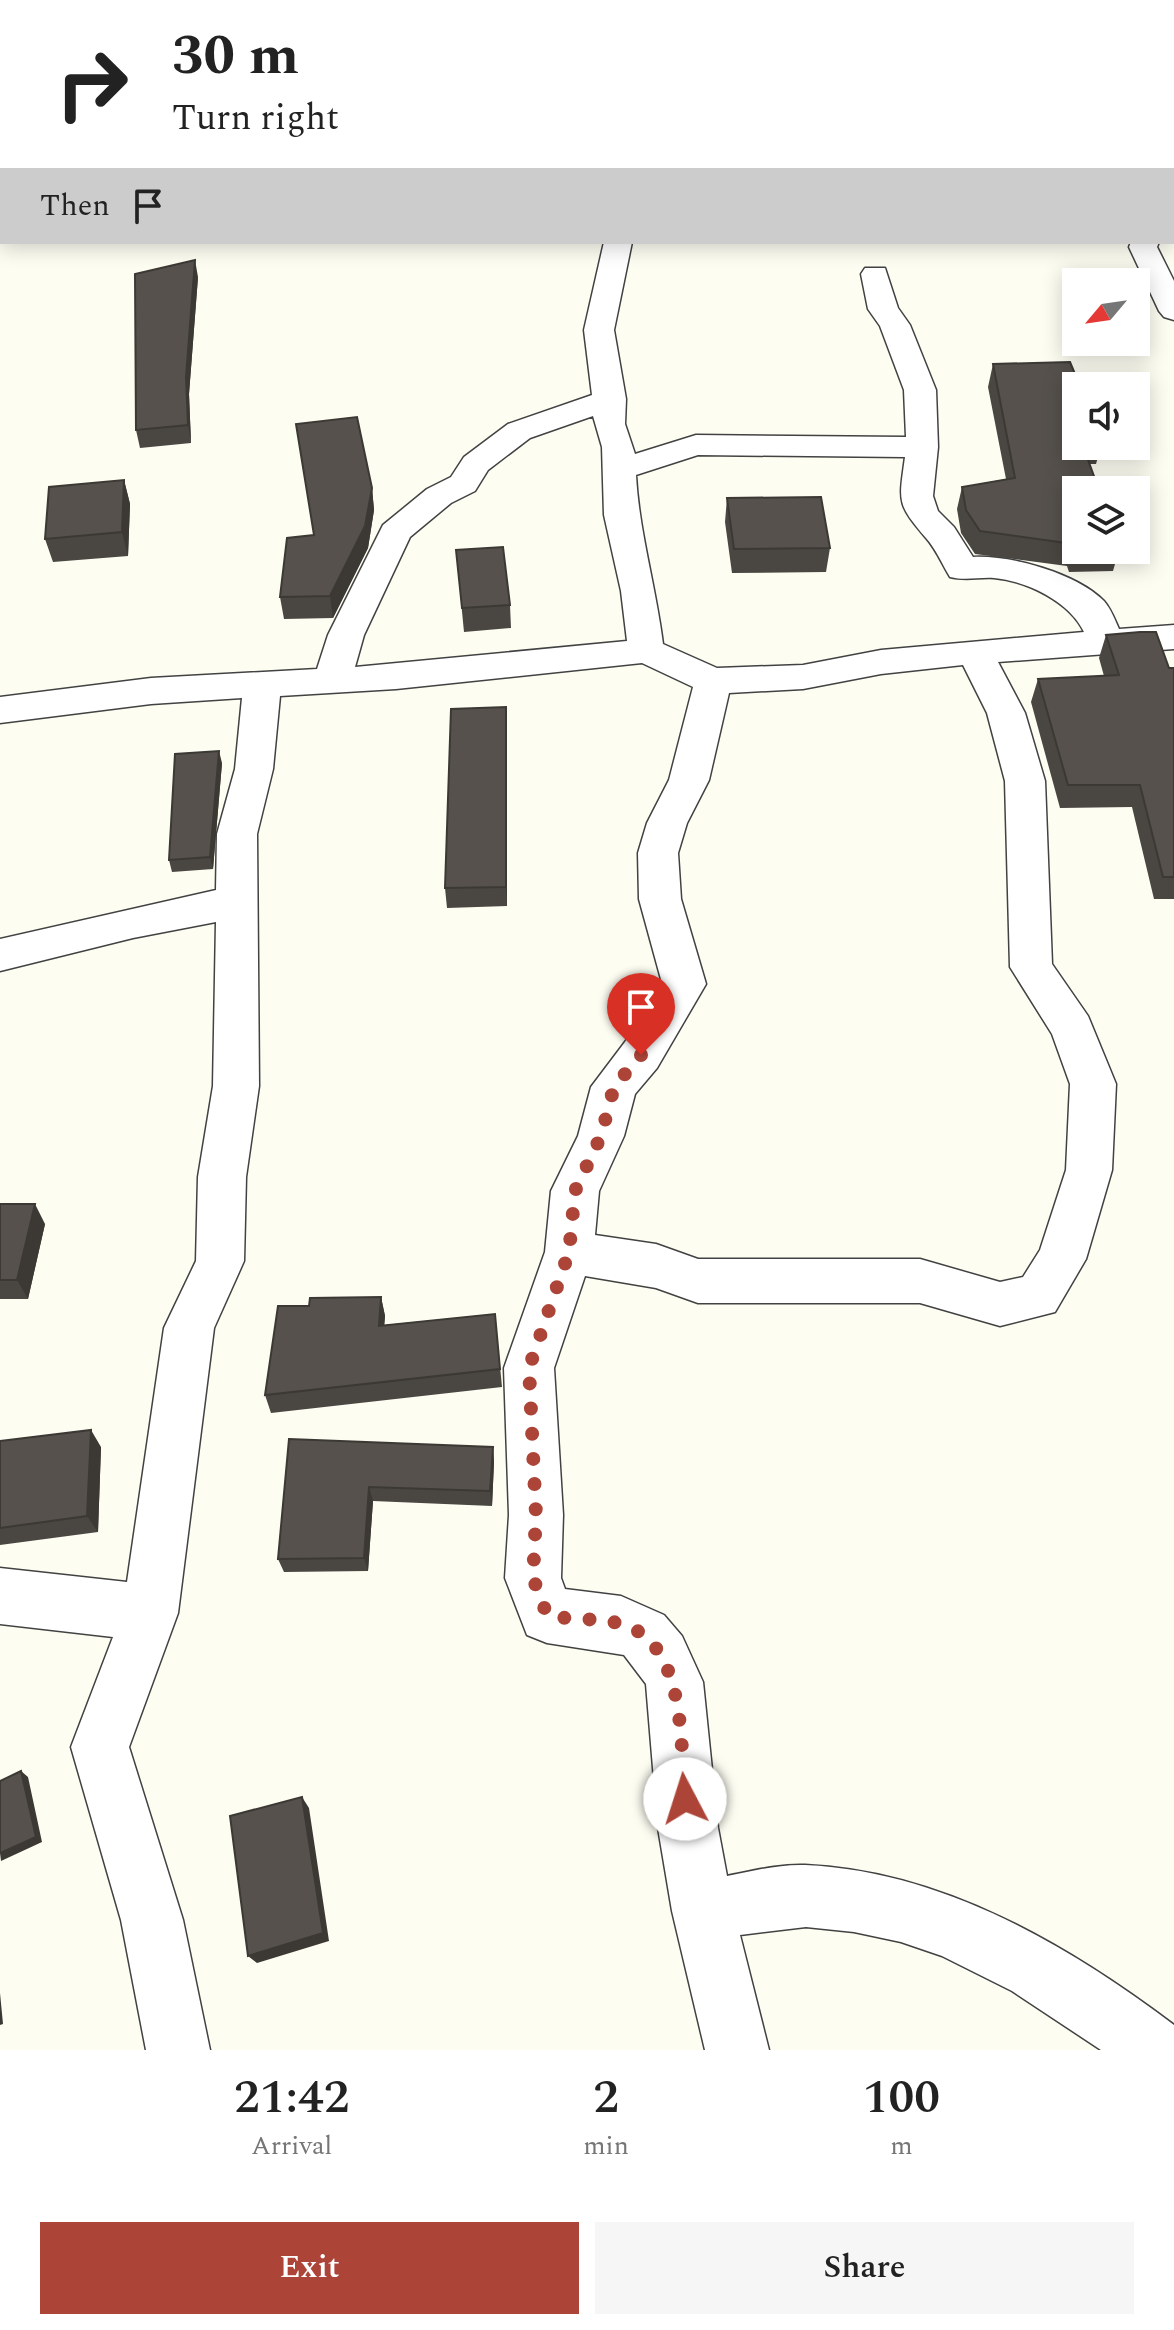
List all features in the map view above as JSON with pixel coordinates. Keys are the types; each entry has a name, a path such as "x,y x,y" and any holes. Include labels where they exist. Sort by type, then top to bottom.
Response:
{"street":[{"path":"618,244 599,330 610,399 609,424 620,469 621,515 639,591 646,651"},
{"path":"1144,244 1174,311"},
{"path":"875,274 883,309 901,338 920,390 922,447 916,496 919,506 962,569 998,567 1067,590 1092,610 1106,639"},
{"path":"332,681 346,635 395,532 439,496 463,484 476,464 519,431 543,419 610,399"},
{"path":"620,469 696,445 922,447"},
{"path":"0,710 151,691 332,681 646,651 713,681 803,677 881,662 1106,639 1174,637"},
{"path":"569,1252 656,1266 698,1281 920,1281 1000,1304 1038,1296 1062,1259 1089,1170 1093,1084 1072,1028 1031,967 1025,781 1006,713 974,652"},
{"path":"713,681 689,780 667,823 658,853 660,899 684,984 641,1055 614,1087 601,1136 575,1191 569,1252 529,1368 536,1515 533,1578 547,1615 621,1624 644,1635 662,1656 674,1682 688,1828 703,1911 737,2050"},
{"path":"178,2050 152,1920 100,1747 150,1613 189,1328 220,1261 222,1177 236,1086 237,834 254,769 262,685"},
{"path":"0,955 133,922 237,902"},
{"path":"0,1596 150,1613"},
{"path":"703,1911 804,1896 892,1907 1015,1956 1113,2018 1154,2050"}],"building":[{"path":"195,260 186,377 188,425 136,430 135,274"},
{"path":"1070,362 1074,372 1062,372 1062,460 1088,460 1094,476 1062,476 1062,542 980,531 966,510 962,487 1015,478 993,364"},
{"path":"357,417 372,488 365,526 330,596 280,597 287,538 314,535 296,424"},
{"path":"124,480 122,532 45,539 49,487"},
{"path":"821,497 830,548 734,549 727,498"},
{"path":"503,547 510,605 462,608 456,550"},
{"path":"1156,632 1169,668 1174,668 1174,877 1163,877 1140,785 1068,785 1038,679 1119,675 1106,635"},
{"path":"506,707 506,887 445,888 451,709"},
{"path":"219,751 210,857 169,860 175,754"},
{"path":"0,1204 35,1204 17,1280 0,1280"},
{"path":"381,1297 379,1326 495,1314 500,1369 265,1395 278,1306 309,1306 310,1298"},
{"path":"91,1430 87,1516 0,1528 0,1441"},
{"path":"289,1439 493,1447 490,1491 369,1487 364,1558 278,1559"},
{"path":"21,1771 36,1837 0,1853 0,1781"},
{"path":"302,1797 323,1933 248,1956 230,1816"}],"route":[{"path":"641,1055 614,1087 601,1136 575,1191 569,1252 529,1368 535,1454 533,1578 547,1615 566,1620 621,1624 644,1635 662,1656 674,1682 685,1799"}]}
